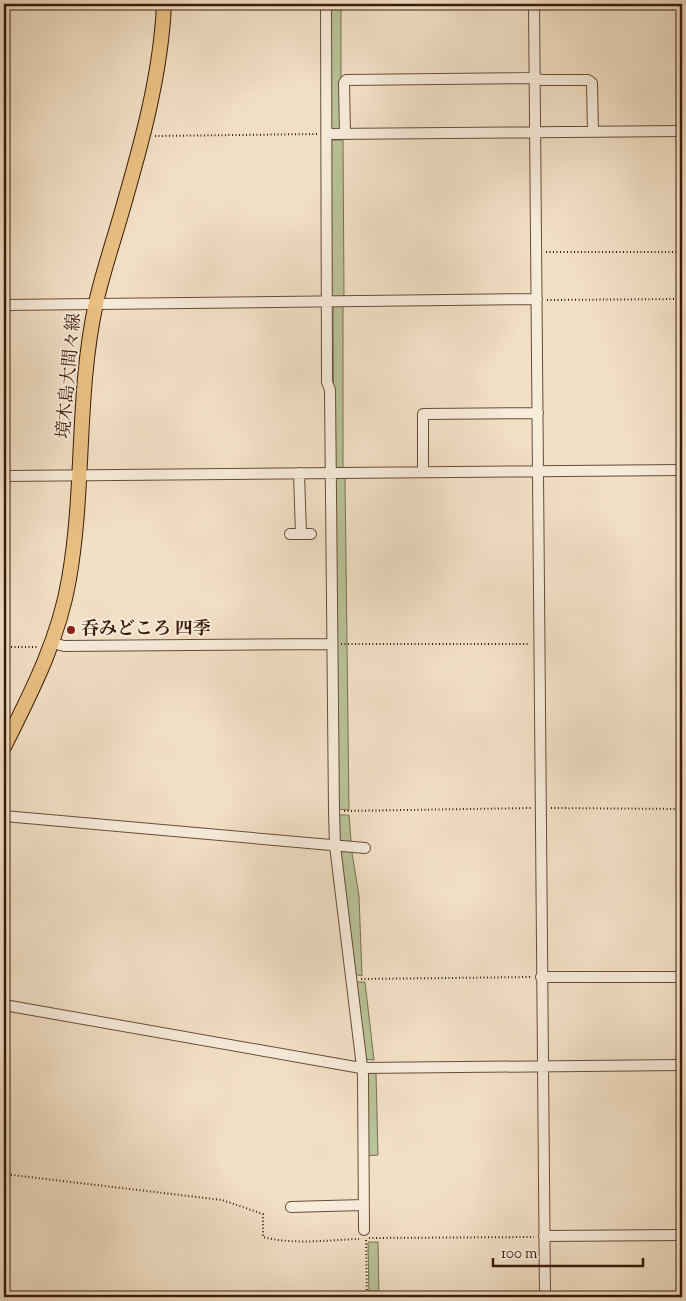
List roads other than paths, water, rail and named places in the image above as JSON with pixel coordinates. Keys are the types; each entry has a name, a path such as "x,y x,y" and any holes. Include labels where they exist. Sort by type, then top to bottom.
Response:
{"main road":[{"name":"境木島大間々線","path":"4,747 51,647 70,579 80,475 87,370 95,304 143,133 158,61 164,4"}],"street":[{"path":"326,4 328,134 327,382 330,390 335,846 362,1068 365,1234"},
{"path":"534,4 545,1297"},
{"path":"344,134 344,83 346,80 535,78 588,80 592,83 593,132"},
{"path":"328,134 682,131"},
{"path":"4,304 328,302 344,299 537,299"},
{"path":"423,472 423,414 538,413"},
{"path":"4,476 682,470"},
{"path":"290,534 306,534 299,473"},
{"path":"51,647 332,644"},
{"path":"4,816 365,848"},
{"path":"541,977 682,977"},
{"path":"4,1005 362,1068 682,1065"},
{"path":"291,1207 364,1205"},
{"path":"544,1236 682,1234"}],"place":[{"name":"呑みどころ 四季","path":"71,630"}]}
